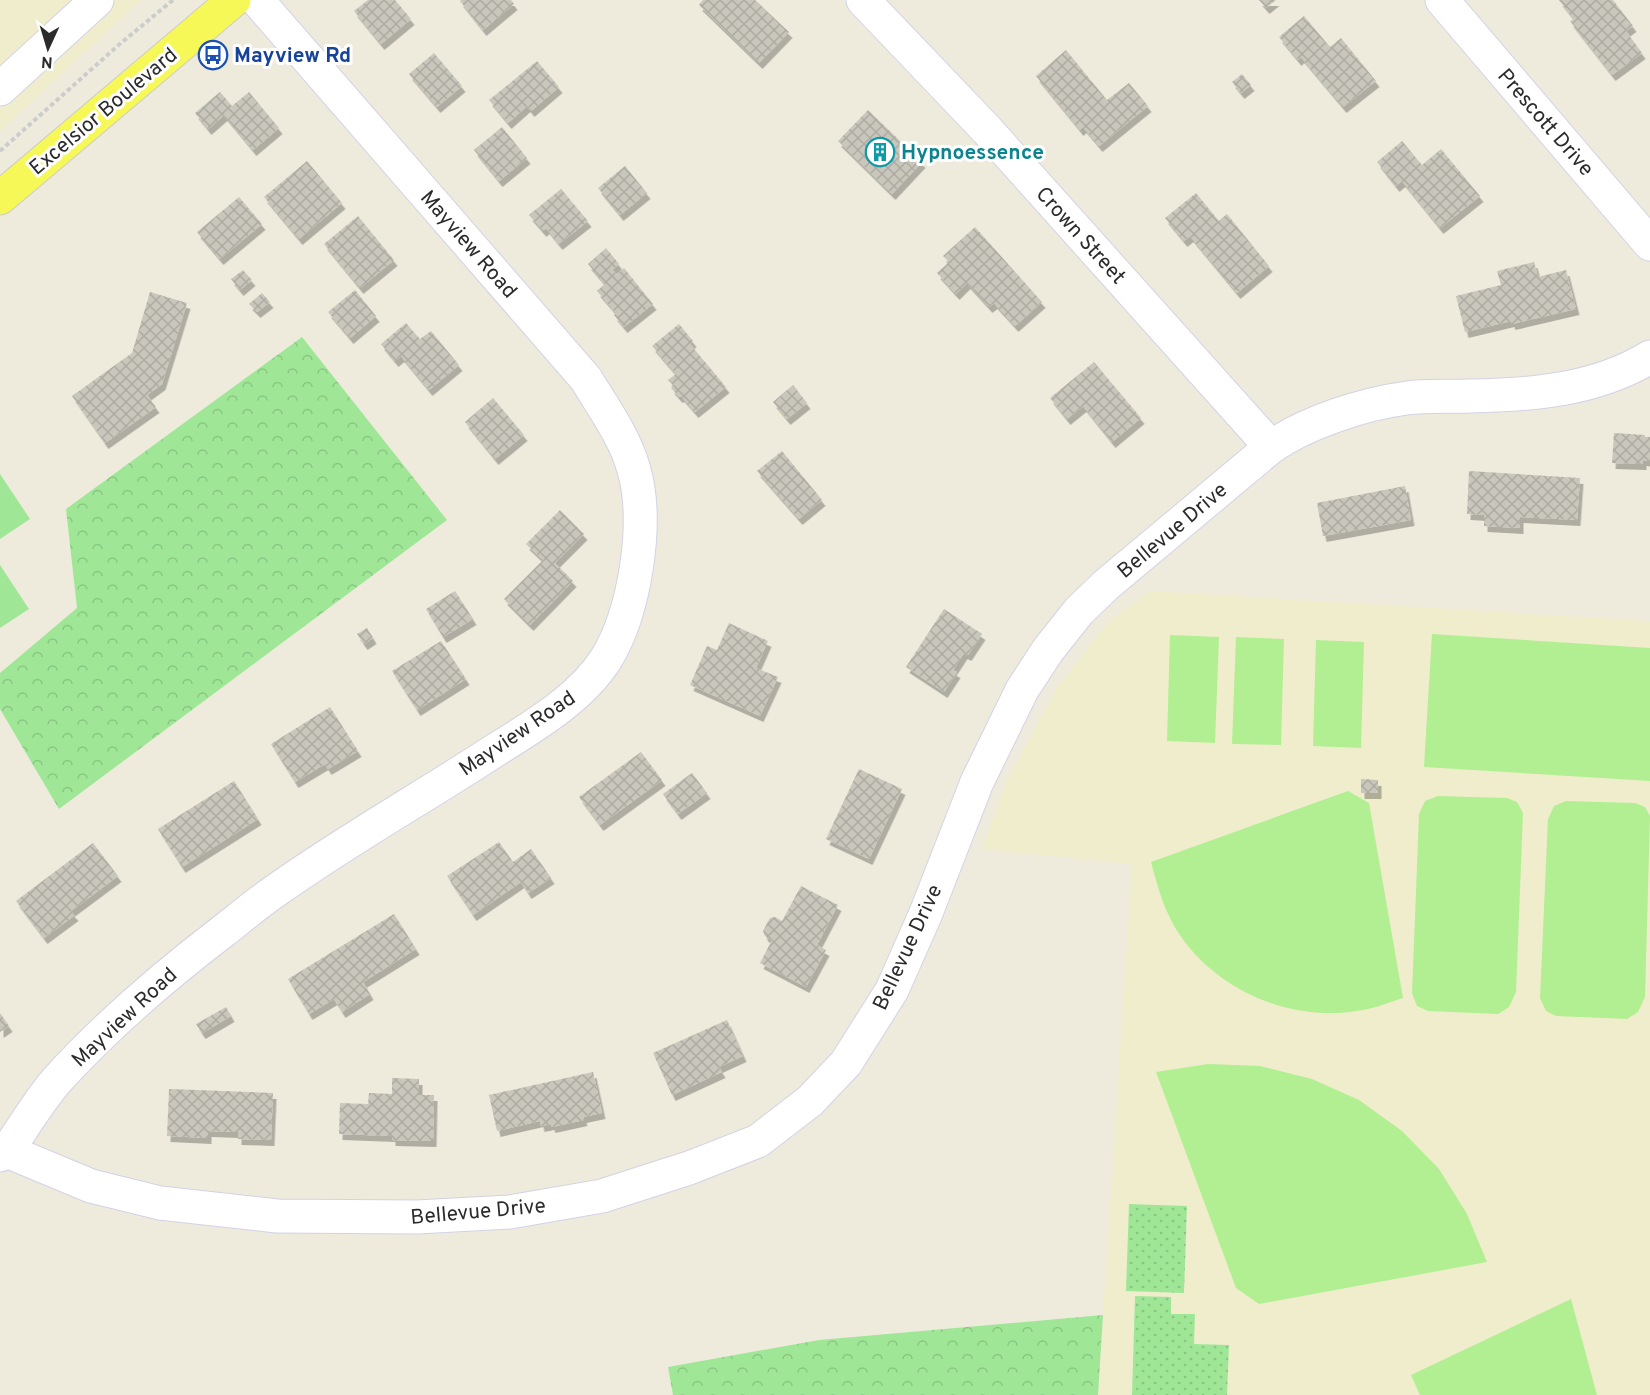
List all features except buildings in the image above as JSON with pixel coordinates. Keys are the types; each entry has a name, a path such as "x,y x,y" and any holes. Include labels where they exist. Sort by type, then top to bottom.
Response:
{"main road":[{"name":"Excelsior Boulevard","path":"0,198 234,0"}],"street":[{"path":"0,89 97,0"},
{"name":"Mayview Road","path":"3,1153 55,1082 135,1001 278,889 534,725 586,686 606,658 622,623 632,588 640,549 641,506 634,468 617,430 586,379 257,0"},
{"name":"Crown Street","path":"863,0 987,130 1271,447"},
{"name":"Prescott Drive","path":"1442,0 1650,244"},
{"name":"Bellevue Drive","path":"3,1153 91,1186 160,1203 277,1216 417,1217 510,1212 602,1196 689,1168 758,1141 810,1101 846,1063 892,990 926,913 977,782 1022,690 1048,650 1079,611 1106,585 1271,447 1289,435 1368,406 1408,397 1495,396 1591,384 1629,370 1650,357"}],"path":[{"path":"0,151 173,0"}],"shaded area":[{"path":"0,0 141,0 0,131"},
{"path":"1150,591 1650,621 1650,1395 1098,1395 1132,864 982,849 1007,780 1056,689 1107,623"}],"green space":[{"path":"302,337 447,520 59,809 0,709 0,673 77,608 66,509"},
{"path":"0,474 30,519 0,539"},
{"path":"0,565 29,609 0,628"},
{"path":"1432,634 1650,648 1650,781 1424,767"},
{"path":"1170,635 1219,637 1215,743 1167,741"},
{"path":"1236,637 1284,639 1281,745 1232,744"},
{"path":"1316,640 1364,642 1361,748 1313,746"},
{"path":"1348,791 1369,803 1403,998 1363,1010 1338,1013 1312,1012 1287,1008 1239,989 1199,958 1182,938 1167,911 1151,862"},
{"path":"1438,796 1507,798 1517,802 1523,813 1516,992 1509,1007 1498,1014 1428,1011 1417,1006 1412,993 1419,814 1425,801"},
{"path":"1566,801 1635,803 1645,807 1650,816 1645,997 1638,1012 1627,1019 1556,1016 1546,1011 1540,998 1548,819 1554,806"},
{"path":"1208,1064 1260,1066 1312,1079 1359,1100 1402,1131 1439,1169 1467,1214 1487,1262 1259,1304 1236,1288 1156,1072"},
{"path":"1129,1204 1187,1206 1184,1293 1126,1291"},
{"path":"1135,1296 1171,1297 1171,1314 1195,1314 1194,1344 1229,1345 1227,1395 1132,1395"},
{"path":"1571,1299 1597,1395 1420,1395 1411,1375"},
{"path":"1103,1315 1098,1395 673,1395 668,1367 819,1340"}],"place":[{"name":"Mayview Rd","path":"213,55"},
{"name":"Hypnoessence","path":"880,152"}]}
